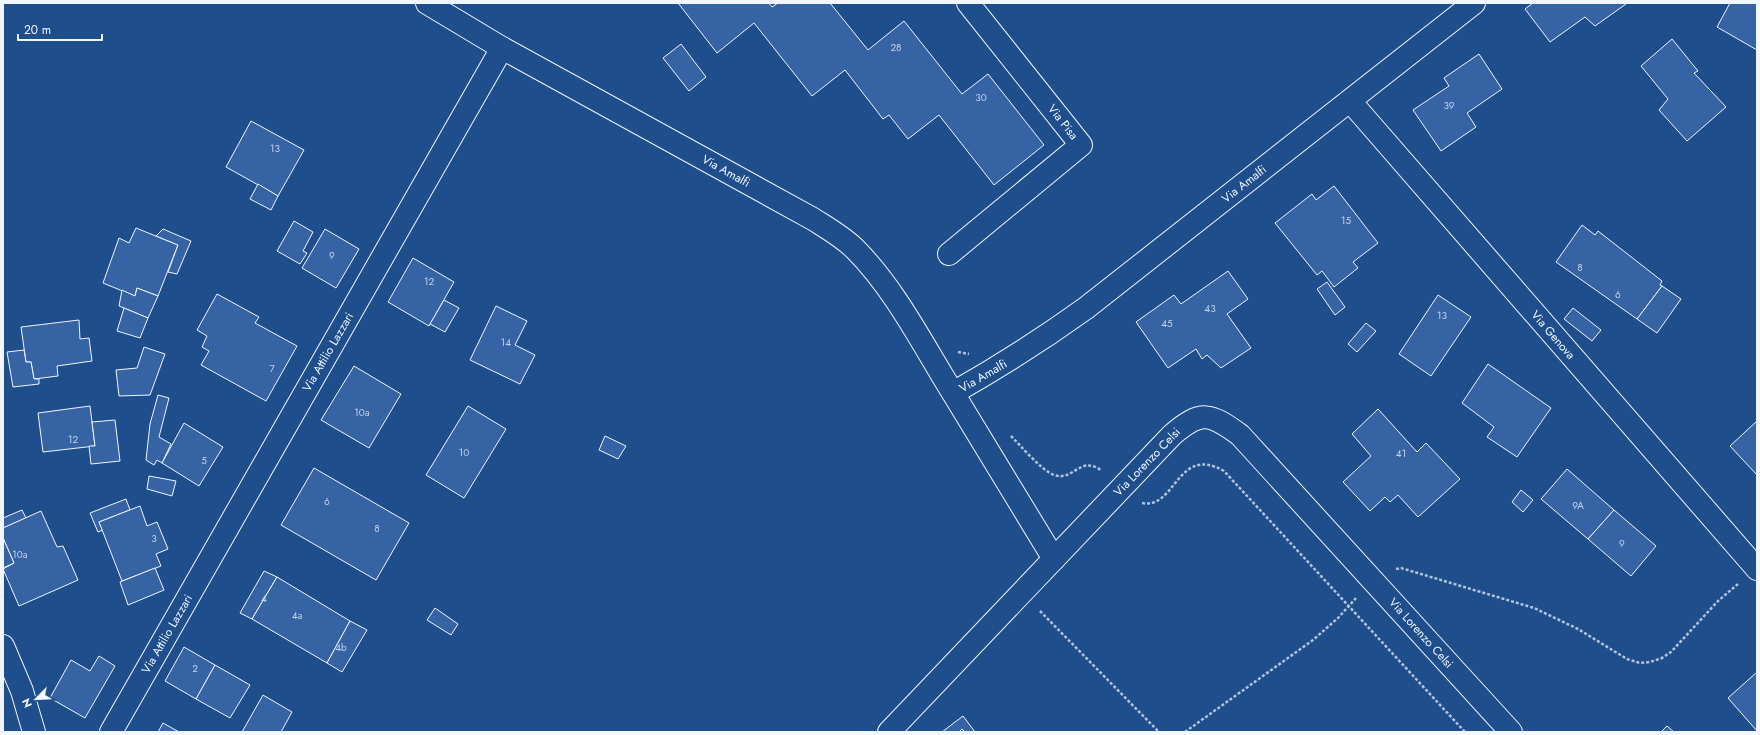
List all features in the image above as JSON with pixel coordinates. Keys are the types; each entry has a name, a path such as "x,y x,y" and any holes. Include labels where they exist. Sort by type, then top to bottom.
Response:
{"street":[{"path":"428,3 502,48"},
{"name":"Via Pisa","path":"948,254 1081,145 968,3"},
{"name":"Via Amalfi","path":"502,48 813,219 854,248 874,269 894,297 953,393 1037,344 1086,308 1474,3"},
{"name":"Via Attilio Lazzari","path":"111,732 502,48"},
{"name":"Via Genova","path":"1350,101 1757,569"},
{"path":"953,393 1054,558"},
{"name":"Via Lorenzo Celsi","path":"888,732 1172,435 1187,422 1200,416 1221,420 1240,435 1512,732"},
{"path":"3,646 22,692 34,732"}],"path":[{"path":"1006,431 1029,455 1055,475 1062,476 1069,474 1089,464 1096,466 1106,474"},
{"path":"1138,500 1142,503 1148,504 1155,502 1161,498 1186,472 1199,464 1216,466 1231,478 1465,732"},
{"path":"1185,732 1313,640 1338,618 1373,580 1392,569 1400,568 1534,608 1578,629 1628,660 1640,663 1650,662 1662,658 1671,652 1718,601 1740,583"},
{"path":"1022,592 1159,732"}],"building":[{"path":"678,3 769,3 772,7 778,3 830,3 868,50 904,21 962,94 988,74 1044,145 994,185 939,115 908,139 889,115 883,119 845,70 812,96 754,23 717,53"},
{"path":"1533,3 1626,4 1595,26 1585,17 1550,42 1525,9"},
{"path":"1730,3 1757,3 1757,50 1717,27"},
{"path":"1672,39 1698,71 1694,73 1726,107 1687,141 1659,110 1668,99 1641,66"},
{"path":"681,44 706,77 689,91 663,58"},
{"path":"1479,54 1502,89 1467,113 1476,127 1441,151 1413,110 1449,86 1444,78"},
{"path":"251,121 304,150 278,196 226,167"},
{"path":"258,184 278,196 271,210 250,199"},
{"path":"1334,186 1378,243 1353,262 1358,268 1334,287 1322,271 1317,275 1275,223 1312,194 1316,200"},
{"path":"294,221 313,232 303,251 307,253 300,264 277,251"},
{"path":"1582,225 1595,235 1598,231 1662,281 1660,285 1662,286 1637,319 1556,262"},
{"path":"136,228 178,245 158,296 137,288 135,296 103,283 119,238 129,243"},
{"path":"163,229 191,241 177,274 168,272 178,245 156,236"},
{"path":"325,229 359,249 336,288 302,268"},
{"path":"413,258 454,282 429,326 388,302"},
{"path":"1228,271 1248,299 1227,314 1251,348 1221,368 1207,355 1202,359 1196,349 1168,368 1136,322 1174,295 1181,304"},
{"path":"1327,282 1345,307 1335,315 1317,289"},
{"path":"1662,286 1681,299 1657,333 1637,319"},
{"path":"137,288 158,296 148,318 119,306 122,290 135,296"},
{"path":"217,294 259,317 255,323 297,346 266,401 201,365 209,351 202,347 207,336 197,330"},
{"path":"1438,295 1471,317 1431,376 1399,354"},
{"path":"444,300 459,308 445,332 430,324"},
{"path":"496,306 527,321 515,345 535,355 520,384 470,360"},
{"path":"124,308 148,318 140,338 117,331"},
{"path":"1573,308 1601,330 1592,341 1564,319"},
{"path":"79,320 80,339 89,338 92,361 57,366 58,376 34,379 31,362 26,362 21,327"},
{"path":"1366,323 1376,331 1357,352 1348,344"},
{"path":"144,347 165,354 150,395 119,396 116,370 137,368"},
{"path":"24,350 26,362 31,362 34,379 39,379 39,384 13,387 7,352"},
{"path":"1488,364 1551,408 1517,457 1487,437 1494,427 1462,403"},
{"path":"354,366 401,394 369,448 321,420"},
{"path":"158,395 169,398 159,437 171,444 162,463 157,460 154,465 146,460 150,424"},
{"path":"90,406 95,446 43,452 38,413"},
{"path":"468,406 506,429 464,498 426,475"},
{"path":"1378,409 1417,452 1426,443 1460,479 1418,517 1398,495 1390,502 1385,497 1370,511 1343,482 1371,456 1352,434"},
{"path":"115,420 120,461 91,464 89,446 95,446 92,422"},
{"path":"1757,421 1757,475 1730,446"},
{"path":"184,423 223,447 199,486 162,463"},
{"path":"605,436 626,446 618,459 599,450"},
{"path":"314,468 409,523 376,580 281,525"},
{"path":"1567,469 1614,510 1588,539 1541,499"},
{"path":"149,476 176,481 172,496 147,489"},
{"path":"1521,490 1533,500 1523,512 1512,502"},
{"path":"126,499 130,510 99,522 103,530 98,532 90,513"},
{"path":"140,506 147,526 157,522 168,549 156,554 161,566 122,581 99,522"},
{"path":"22,510 26,518 3,528 3,518"},
{"path":"1614,510 1656,546 1631,576 1588,539"},
{"path":"41,511 57,547 63,546 78,580 19,606 3,569 14,563 3,538 3,528"},
{"path":"3,538 14,563 3,568"},
{"path":"155,568 164,590 128,605 120,582"},
{"path":"264,571 277,577 252,619 240,613"},
{"path":"277,577 350,621 327,663 252,619"},
{"path":"435,608 458,624 451,635 427,620"},
{"path":"350,621 367,630 342,672 327,663"},
{"path":"184,647 215,665 196,699 165,681"},
{"path":"99,656 115,666 85,718 50,698 71,660 90,671"},
{"path":"215,665 250,685 230,718 196,699"},
{"path":"1757,672 1757,731 1728,698"},
{"path":"263,695 292,712 281,732 242,732"},
{"path":"963,716 975,732 965,732 962,729 959,732 942,732"},
{"path":"163,723 179,732 158,732"},
{"path":"1667,726 1674,732 1661,732"}]}
